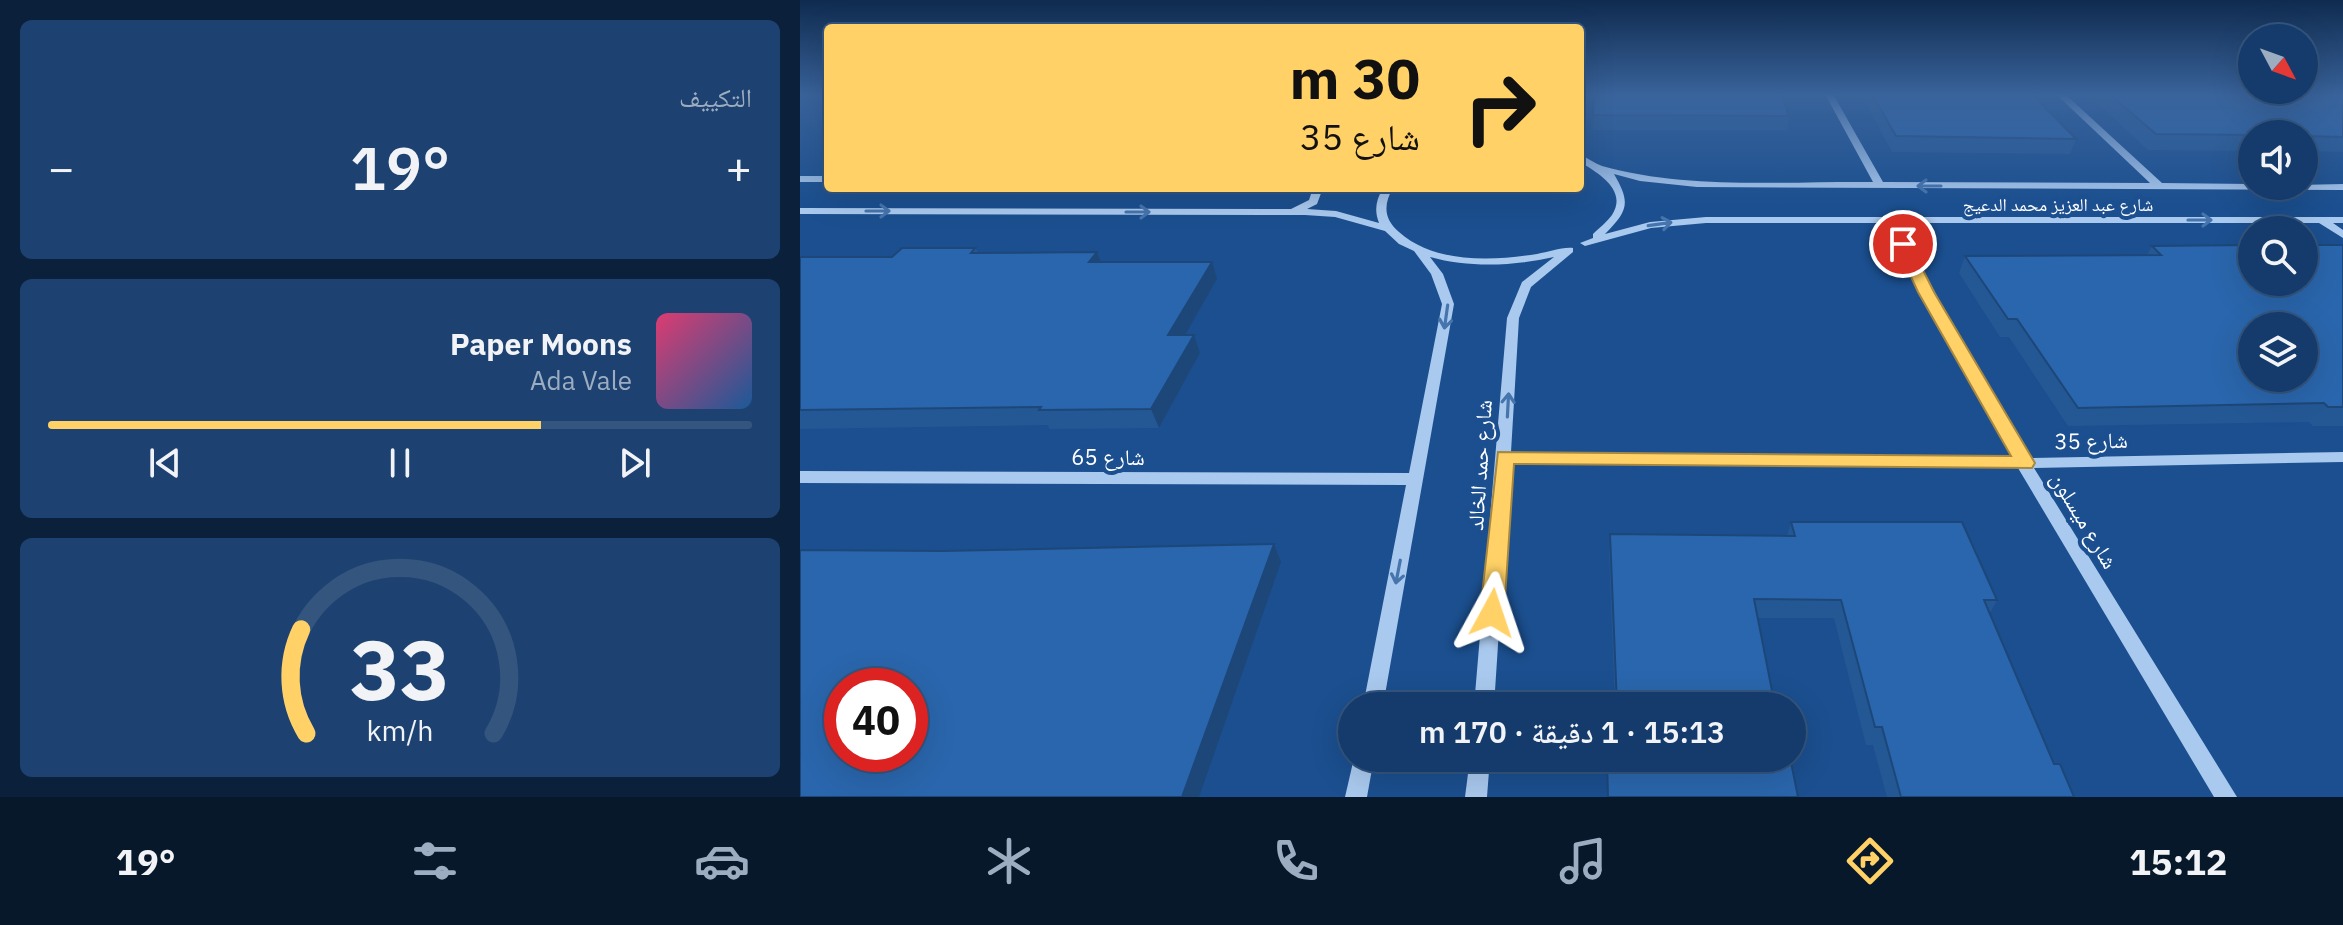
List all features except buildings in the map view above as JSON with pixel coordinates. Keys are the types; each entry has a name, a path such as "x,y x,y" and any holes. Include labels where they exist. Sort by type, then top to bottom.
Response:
{"street":[{"path":"1850,131 1880,185"},
{"path":"2100,131 2160,187"},
{"name":"شارع عبد العزيز محمد الدعيج","path":"1584,160 1600,168 1670,182 2343,187"},
{"path":"1417,248 1456,259 1491,262 1526,260 1569,250 1611,225 1622,205 1617,185 1600,168"},
{"path":"800,179 824,179"},
{"path":"1291,213 1313,202 1317,192"},
{"path":"1387,192 1381,213 1389,229"},
{"path":"800,211 1336,214 1389,229 1417,248 1437,274 1448,304 1376,692"},
{"name":"شارع ميسلون","path":"1891,219 1926,292 2025,463 2226,797"},
{"path":"2323,220 2343,235"},
{"name":"شارع عبد العزيز محمد الدعيج","path":"1585,243 1631,228 1682,221 2343,220"},
{"name":"شارع حمد الخالد","path":"1485,692 1516,305 1535,275 1569,250"},
{"name":"شارع 35","path":"1505,457 2025,463 2343,457"},
{"name":"شارع 65","path":"800,477 1415,479"},
{"path":"1356,797 1361,772"},
{"path":"1476,797 1479,772"}],"route":[{"path":"1492,613 1505,457 2025,463 1926,292 1903,244"}]}
